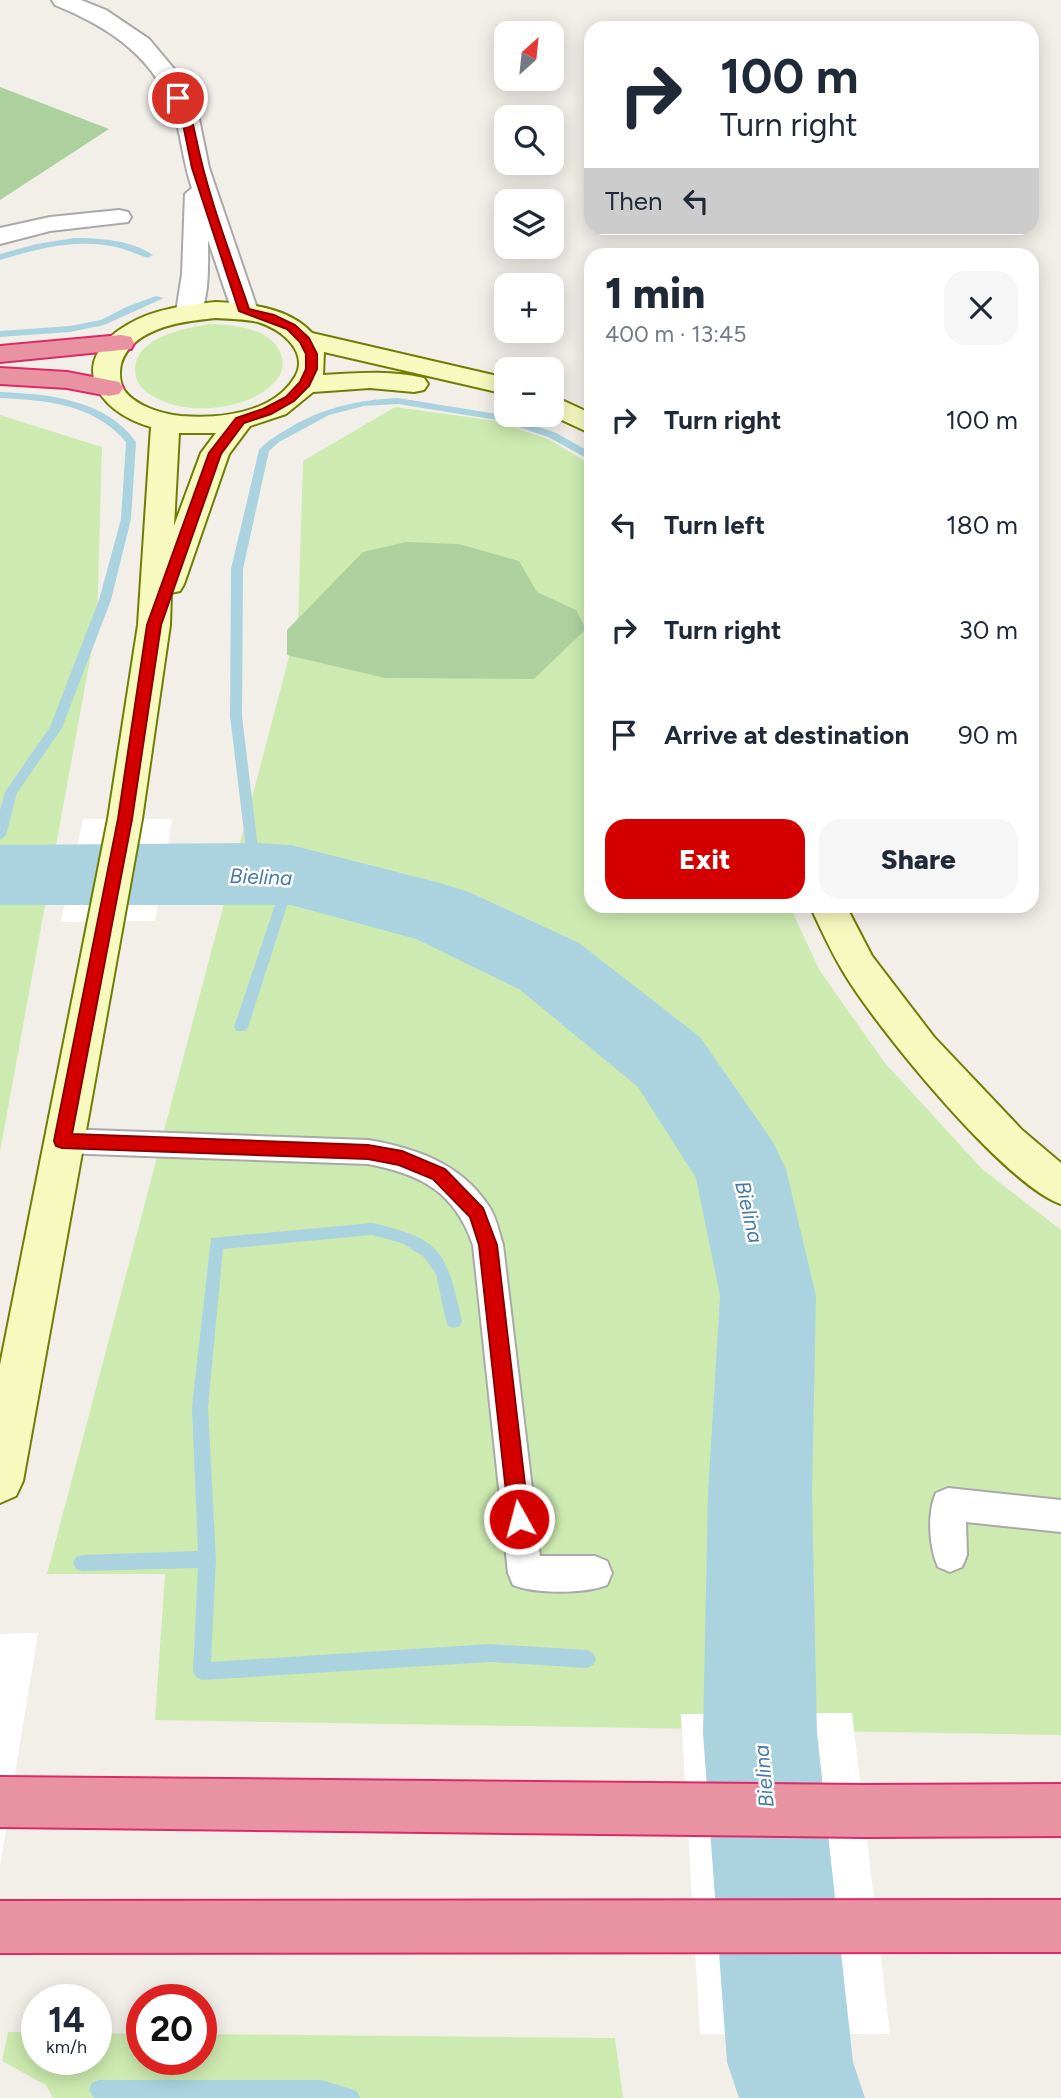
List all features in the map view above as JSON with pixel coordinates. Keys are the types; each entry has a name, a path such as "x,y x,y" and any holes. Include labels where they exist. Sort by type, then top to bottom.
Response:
{"highway":[{"path":"0,354 121,343"},
{"path":"0,376 67,380 109,388"},
{"path":"0,1802 864,1811 1061,1810"},
{"path":"0,1927 1061,1926"}],"main road":[{"path":"245,311 270,317 291,327 305,340 312,354 312,369 305,384 290,399 240,421 215,425 165,422 140,415 121,403 109,388 106,373 110,358 121,343 139,329 189,312 245,311"},
{"path":"305,340 410,362 494,384"},
{"path":"305,384 370,380 446,388 494,398"},
{"path":"564,410 584,422"},
{"path":"564,417 584,423"},
{"path":"154,625 215,453 240,421"},
{"path":"0,1481 62,1141 125,819 154,625 165,422"},
{"path":"832,913 858,965 920,1048 1008,1142 1061,1187"}],"street":[{"path":"63,0 98,15 141,44 169,76 187,119 197,168 245,311"},
{"path":"189,312 195,274 197,168"},
{"path":"0,236 50,223 119,217"}],"lane":[{"path":"62,1141 368,1152 402,1158 439,1174 477,1213 488,1245 525,1573 595,1573"},
{"path":"950,1555 948,1504 1061,1516"}],"green space":[{"path":"0,87 109,129 0,200"},
{"path":"210,324 242,327 263,334 278,348 283,360 281,374 268,388 255,396 241,402 208,408 177,406 150,395 143,389 136,377 136,364 140,353 160,338"},
{"path":"395,407 494,421 494,427 514,427 550,440 584,461 584,913 793,913 820,971 885,1063 982,1169 1061,1230 1061,1735 155,1720 165,1574 47,1574 298,623 303,461"},
{"path":"0,415 102,447 97,621 0,1152"},
{"path":"406,542 459,544 519,561 537,592 576,610 584,631 534,679 385,678 287,655 287,630 363,552"},
{"path":"8,2032 21,2032 21,2071 2,2061"},
{"path":"112,2033 126,2034 126,2075 217,2075 217,2034 615,2038 623,2098 53,2098 46,2085 28,2075 112,2075"}],"pier":[{"path":"83,819 172,819 155,921 61,922"},
{"path":"38,1633 0,1866 0,1634"},
{"path":"852,1713 890,2034 700,2034 681,1714"}],"waterway":[{"path":"0,257 36,246 74,241 112,243 148,255"},
{"path":"0,334 70,329 104,322 159,298"},
{"path":"0,395 67,401 113,425 131,442 126,519 105,600 56,728 11,792 0,835"},
{"path":"255,873 236,716 237,569 264,450 275,440 325,413 364,403 398,401 499,417 552,435 584,453"},
{"name":"Bielina","path":"0,875 291,875 440,914 549,966 669,1062 740,1169 768,1296 760,1493 760,1733 790,2062 802,2098"},
{"path":"241,1027 291,875"},
{"path":"207,1559 200,1407 216,1243 372,1229 406,1237 429,1252 443,1272 454,1321"},
{"path":"82,1563 207,1559"},
{"path":"207,1559 202,1671 490,1653 587,1659"},
{"path":"99,2090 322,2090 350,2098"}],"route":[{"path":"178,98 187,119 197,168 245,311 270,317 291,327 305,340 312,354 312,369 305,384 290,399 267,412 240,421 215,453 154,625 125,819 62,1141 368,1152 402,1158 439,1174 477,1213 488,1245 519,1519"}]}
